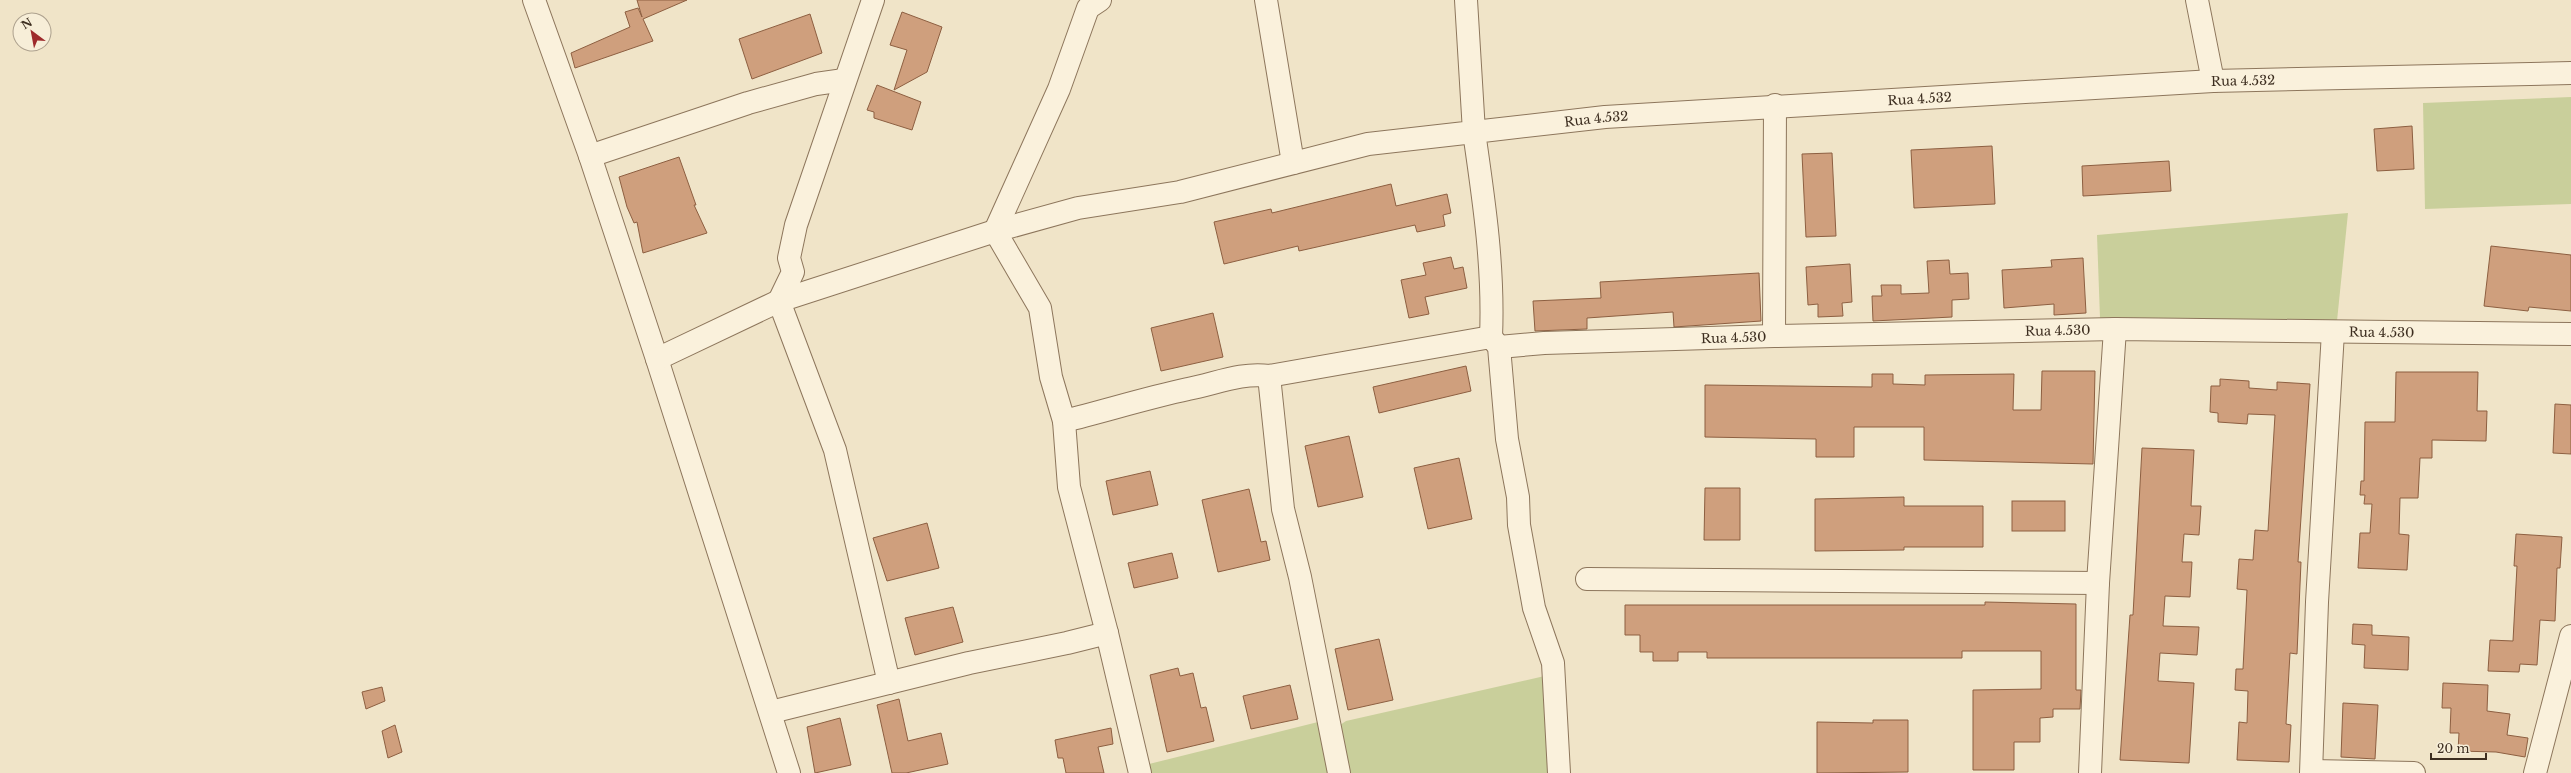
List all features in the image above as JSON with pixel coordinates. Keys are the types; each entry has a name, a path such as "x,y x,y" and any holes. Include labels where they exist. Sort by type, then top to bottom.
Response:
{"street":[{"path":"534,0 590,156 657,359 713,539 771,712 789,773"},
{"path":"873,0 844,80 796,225 789,258 793,272 779,301 836,450 889,683"},
{"path":"1100,0 1088,8 1059,89 995,231 1040,308 1051,377 1064,421 1069,487 1107,633 1140,773"},
{"path":"1266,0 1293,164"},
{"path":"1466,0 1474,132 1490,252 1495,342 1507,439 1518,497 1521,532 1534,608 1554,663 1560,773"},
{"path":"2197,0 2213,81"},
{"name":"Rua 4.532","path":"657,359 779,301 995,231 1078,208 1180,192 1368,144 1605,117 1774,105 2213,81 2571,74"},
{"path":"590,156 748,103 816,84 844,80"},
{"path":"1774,105 1774,336"},
{"path":"2090,773 2098,583 2116,328"},
{"name":"Rua 4.530","path":"1064,421 1166,393 1233,378 1258,374 1269,376 1495,342 1544,343 2116,328 2571,334"},
{"path":"2333,332 2317,602 2312,772 2414,773"},
{"path":"1269,376 1283,509 1300,577 1339,773"},
{"path":"1587,579 2098,583"},
{"path":"771,712 889,683 1107,633"},
{"path":"2535,773 2571,636"}],"green space":[{"path":"2571,97 2571,204 2425,209 2423,103"},
{"path":"2348,213 2337,321 2100,318 2097,235"},
{"path":"1549,675 1554,773 1347,773 1340,725 1346,721"},
{"path":"1318,722 1330,773 1152,773 1149,764"}],"building":[{"path":"637,0 687,0 643,19 653,41 575,68 571,53 630,27 625,12 638,8 642,17"},
{"path":"902,12 942,27 927,72 894,90 907,50 890,45"},
{"path":"810,14 822,53 752,79 739,39"},
{"path":"877,85 921,102 912,130 874,118 874,112 867,110"},
{"path":"2412,126 2414,169 2377,171 2374,129"},
{"path":"1992,146 1995,204 1914,208 1911,150"},
{"path":"1832,153 1836,236 1806,237 1802,154"},
{"path":"679,157 696,205 694,205 707,233 643,253 637,222 634,223 627,207 619,177"},
{"path":"2169,161 2171,191 2083,196 2082,166"},
{"path":"1391,184 1396,206 1447,194 1451,213 1443,215 1445,226 1417,232 1415,225 1299,251 1298,246 1224,264 1214,222 1271,209 1272,213"},
{"path":"2491,246 2571,255 2571,311 2529,307 2528,311 2484,306"},
{"path":"1451,257 1454,269 1463,267 1467,288 1425,297 1429,314 1409,318 1401,280 1426,275 1423,263"},
{"path":"2083,258 2086,313 2054,315 2054,304 2004,308 2002,270 2052,267 2051,260"},
{"path":"1949,260 1950,274 1968,273 1969,299 1952,300 1952,317 1873,321 1872,296 1882,296 1881,285 1901,285 1901,294 1929,293 1927,261"},
{"path":"1850,264 1852,302 1842,303 1843,316 1818,317 1818,304 1808,305 1806,267"},
{"path":"1759,273 1761,321 1674,327 1673,312 1587,318 1587,329 1535,331 1533,301 1601,298 1600,282"},
{"path":"1213,313 1223,357 1161,371 1151,328"},
{"path":"1466,366 1471,391 1379,413 1373,387"},
{"path":"2042,371 2095,371 2093,464 1924,460 1924,427 1854,427 1854,457 1816,457 1816,439 1705,437 1705,385 1872,387 1872,374 1893,374 1893,384 1925,385 1925,375 2014,374 2013,410 2041,410"},
{"path":"2396,372 2478,372 2477,411 2487,411 2486,441 2432,440 2432,458 2420,458 2418,498 2400,498 2399,534 2409,535 2407,570 2358,568 2360,533 2370,533 2372,504 2364,504 2365,495 2360,495 2361,481 2364,481 2365,422 2395,422"},
{"path":"2220,379 2249,381 2249,388 2277,390 2277,382 2310,384 2298,562 2301,562 2297,654 2290,653 2286,724 2291,725 2289,762 2237,760 2239,722 2247,723 2248,691 2235,690 2236,669 2243,669 2247,590 2237,589 2239,559 2253,560 2255,530 2268,531 2275,415 2248,414 2247,424 2218,422 2218,413 2210,412 2211,386 2220,386"},
{"path":"2555,404 2571,405 2571,454 2553,453"},
{"path":"1349,436 1363,497 1318,507 1305,446"},
{"path":"2142,448 2194,450 2191,506 2201,506 2199,535 2184,534 2182,562 2192,562 2190,597 2165,596 2163,626 2199,627 2197,655 2160,653 2158,681 2194,683 2189,763 2120,760 2130,615 2133,615"},
{"path":"1459,458 1472,519 1428,529 1414,468"},
{"path":"1150,471 1158,505 1113,515 1106,481"},
{"path":"1705,488 1740,488 1740,540 1704,540"},
{"path":"1249,489 1261,542 1266,541 1270,560 1218,572 1202,500"},
{"path":"1904,497 1904,506 1983,506 1983,547 1904,547 1904,550 1815,551 1815,499"},
{"path":"2012,501 2065,501 2065,531 2012,531"},
{"path":"927,523 939,568 887,581 873,538"},
{"path":"2516,534 2562,537 2560,568 2557,568 2555,621 2540,620 2537,665 2520,664 2519,672 2488,671 2490,640 2513,641 2517,566 2514,566"},
{"path":"1172,553 1178,578 1134,588 1128,563"},
{"path":"1985,602 2076,604 2076,690 2081,690 2080,709 2053,709 2053,717 2040,718 2040,742 2014,742 2014,770 1973,770 1973,690 2041,689 2041,651 1962,651 1962,658 1707,658 1707,652 1678,652 1678,661 1653,661 1653,652 1640,652 1640,635 1625,635 1625,605 1985,605"},
{"path":"953,607 963,642 915,655 905,618"},
{"path":"2353,624 2372,625 2372,635 2409,637 2408,670 2364,668 2365,645 2352,644"},
{"path":"1379,639 1393,700 1348,710 1335,649"},
{"path":"1178,668 1180,676 1193,673 1201,708 1206,707 1214,741 1167,752 1150,675"},
{"path":"2443,683 2488,685 2487,711 2510,714 2507,735 2528,738 2525,757 2496,752 2458,751 2459,733 2450,733 2451,708 2442,708"},
{"path":"1290,685 1298,719 1251,729 1243,696"},
{"path":"382,687 385,701 366,709 362,692"},
{"path":"899,699 908,741 941,733 948,764 906,773 892,773 877,705"},
{"path":"2343,703 2378,705 2375,759 2341,757"},
{"path":"840,718 851,765 815,773 807,727"},
{"path":"1873,720 1908,720 1908,772 1817,773 1817,722 1873,723"},
{"path":"395,725 402,752 388,758 382,731"},
{"path":"1111,728 1113,744 1098,747 1104,773 1066,773 1063,758 1058,758 1055,740"}]}
